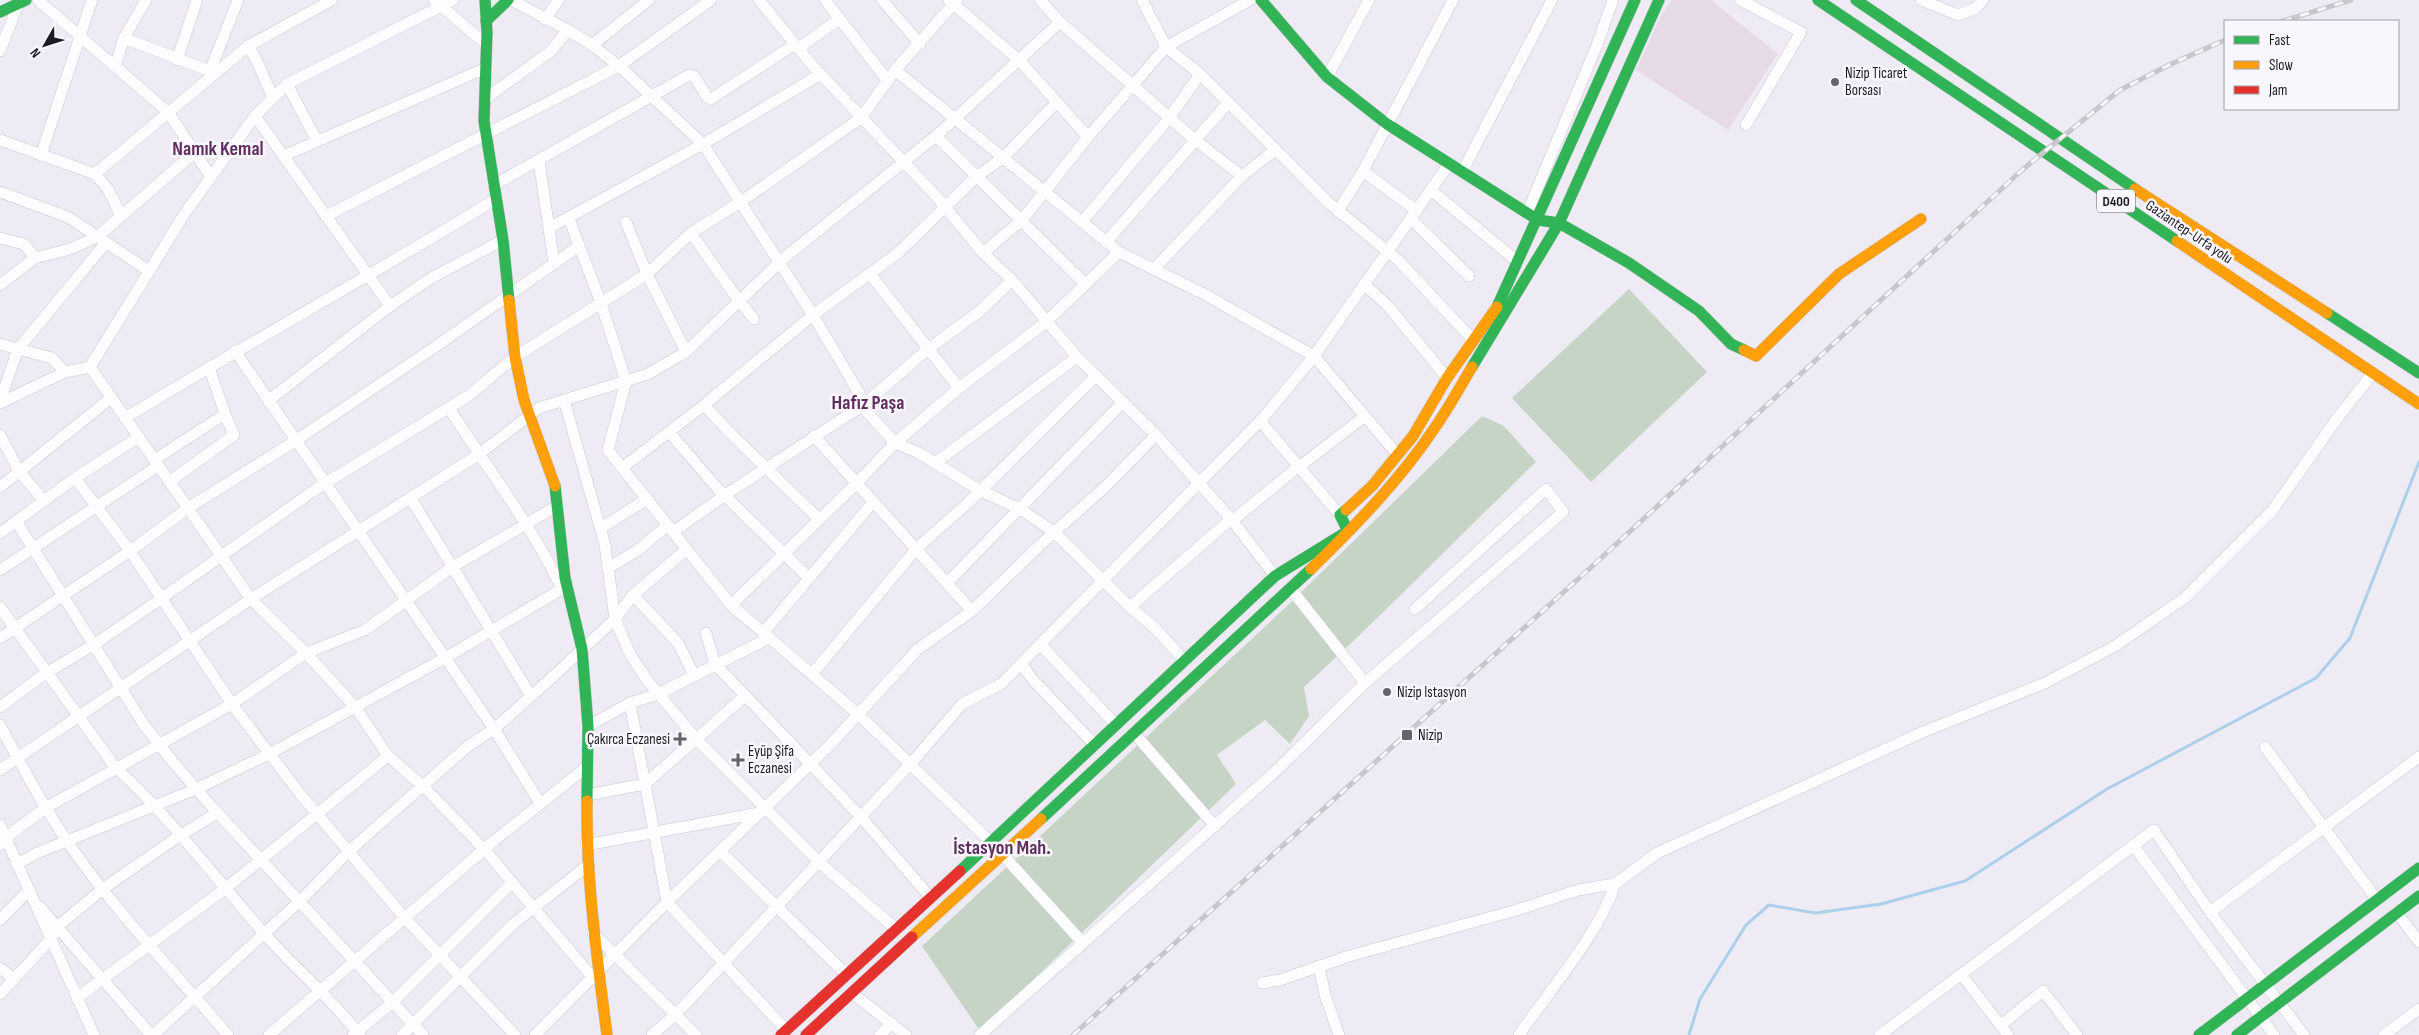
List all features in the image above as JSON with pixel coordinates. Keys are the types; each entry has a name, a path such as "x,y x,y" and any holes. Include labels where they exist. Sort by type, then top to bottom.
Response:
{"main road":[{"path":"486,0 486,136 503,240 515,357 530,416 554,482 564,588 582,649 588,726 587,866 596,975 607,1035"},
{"path":"486,21 509,0"},
{"path":"1261,0 1327,78 1388,124 1527,214 1538,220 1559,223 1629,263 1699,311 1731,344 1756,356 1839,274 1921,219"},
{"path":"783,1032 931,898 1275,576 1348,531 1340,515 1372,486 1413,436 1446,378 1495,311 1538,220 1634,0"},
{"path":"806,1035 1291,589 1356,525 1398,477 1436,426 1559,223 1659,0"},
{"name":"Gaziantep-Urfa yolu","path":"1818,0 2417,403"},
{"name":"Gaziantep-Urfa yolu","path":"1856,0 2079,153 2419,373"},
{"path":"0,12 21,1"},
{"path":"2199,1035 2419,868"},
{"path":"2237,1035 2419,896"}],"street":[{"path":"38,0 168,112 211,177"},
{"path":"41,155 92,0"},
{"path":"115,66 124,38 146,0"},
{"path":"177,60 197,0"},
{"path":"213,72 238,0"},
{"path":"0,402 65,372 90,367 185,214 255,116 287,84 437,3 453,0"},
{"path":"509,0 568,30 619,66 703,144 742,201 813,315 860,393 862,406 895,443 919,453 979,490 1020,509 1054,532 1104,579 1130,607 1155,628 1185,661"},
{"path":"545,19 559,0"},
{"path":"592,46 649,0"},
{"path":"326,216 486,136 619,66 711,0"},
{"path":"759,0 821,74 935,195 983,253 1012,280 1077,357 1156,435 1200,484 1275,576"},
{"path":"825,0 888,81"},
{"path":"882,0 920,44"},
{"path":"1040,0 1060,22 1133,86 1195,140 1242,176"},
{"path":"1142,0 1166,47 1200,74 1338,211 1388,251 1473,340"},
{"path":"983,253 1022,220 1088,137 1166,47 1250,0"},
{"path":"1327,78 1369,0"},
{"path":"1462,172 1552,0"},
{"path":"1527,214 1597,45 1613,0"},
{"path":"1740,0 1801,32 1746,125"},
{"path":"1921,0 1958,15 1976,8 1983,0"},
{"path":"0,50 21,1"},
{"path":"0,707 46,673 95,644 162,598 220,555 324,484 468,396 515,357 647,274 691,233 742,201 861,118 895,70 920,44 953,1 1020,61 1088,137"},
{"path":"95,174 213,72 248,46 324,2"},
{"path":"1338,211 1364,171 1449,2"},
{"path":"437,3 487,45"},
{"path":"494,185 540,161 689,75 693,75 707,97 711,99 839,19"},
{"path":"0,770 251,599 478,455 539,408 648,374 686,352 784,258 936,136 1020,61 1060,22"},
{"path":"485,99 551,51 568,30"},
{"path":"124,38 177,60 213,72"},
{"path":"248,46 257,61 273,98"},
{"path":"283,156 486,68"},
{"path":"895,70 1119,252 1204,294 1314,356 1397,454"},
{"path":"549,228 569,219 703,144 821,74"},
{"path":"1082,222 1170,118 1200,74"},
{"path":"287,84 317,141"},
{"path":"622,468 704,405 813,315 898,253 976,178 1004,157 1057,102"},
{"path":"1106,242 1228,102"},
{"path":"255,116 390,306"},
{"path":"936,136 976,178 1022,220 1085,284"},
{"path":"0,140 95,174 108,189 121,216"},
{"path":"1154,269 1242,176 1275,150"},
{"path":"0,402 18,350 101,240 121,216 195,152"},
{"path":"540,161 554,263"},
{"path":"652,1035 676,1014 819,862 909,765 962,704 1001,684 1260,421 1314,356 1432,191 1449,164"},
{"path":"1364,171 1414,215 1469,276"},
{"path":"1432,191 1518,262"},
{"path":"0,192 68,217 149,272"},
{"path":"125,418 234,351 368,275 496,199"},
{"path":"569,219 601,303 626,381 608,450 731,605 858,714 991,842 1083,943"},
{"path":"626,222 647,274 686,352"},
{"path":"691,233 754,319"},
{"path":"0,238 24,244 35,258"},
{"path":"0,285 35,258 101,240"},
{"path":"268,400 390,306 432,278 503,240"},
{"path":"0,638 65,596 188,508 295,441 579,246"},
{"path":"731,605 857,483 895,443 959,388 1046,322 1119,252"},
{"path":"870,274 959,388"},
{"path":"608,568 862,406 928,349 980,311 1012,280"},
{"path":"1364,284 1388,306 1446,378"},
{"path":"0,344 52,358 65,372"},
{"path":"234,351 494,729 540,803"},
{"path":"935,463 1077,357"},
{"path":"90,367 251,599 306,653 356,708 388,756 423,786 484,849 532,908 596,975"},
{"path":"170,482 234,435 209,367"},
{"path":"1262,982 1280,980 1319,966 1517,910 1578,890 1615,884 1657,853 1924,732 2044,682 2115,646 2186,597 2272,511 2336,420 2373,374"},
{"path":"812,674 917,548 1096,376"},
{"path":"0,487 111,398"},
{"path":"564,400 601,528 615,619 630,654 658,694 696,739 762,810 896,930"},
{"path":"947,583 1123,402"},
{"path":"704,405 734,437 819,519"},
{"path":"17,864 67,840 196,789 269,754 445,658 564,588 527,524 478,455 449,408"},
{"path":"0,570 225,414"},
{"path":"1130,607 1231,520 1365,416"},
{"path":"1260,421 1340,515"},
{"path":"669,432 725,495 809,578"},
{"path":"0,435 20,471 44,501"},
{"path":"535,1035 667,902 811,764 918,649 972,611 1054,532 1105,487 1156,435"},
{"path":"814,436 972,611"},
{"path":"0,533 75,478 138,437"},
{"path":"75,478 130,551 232,704 269,754 404,917 461,975 514,1035"},
{"path":"980,1035 1277,770 1365,684 1563,512 1546,489 1415,610"},
{"path":"410,497 454,566 491,632 531,696"},
{"path":"601,528 647,499"},
{"path":"588,726 630,703 658,694 766,635 809,578 873,502"},
{"path":"3,841 47,807 115,767 160,745 232,704 306,653 365,630 454,566 557,506"},
{"path":"16,521 65,596 144,725 217,813 422,1035"},
{"path":"31,895 152,1035 196,998 263,932 300,902 350,851 468,746 494,729 531,696 615,619 632,595 686,549"},
{"path":"1291,589 1365,684"},
{"path":"632,595 678,643 694,675"},
{"path":"0,607 115,767 139,789 287,959 320,990 357,1034 442,955 512,883"},
{"path":"706,633 715,664 861,817 931,898"},
{"path":"1041,645 1116,726"},
{"path":"1022,664 1033,680 1095,745"},
{"path":"587,795 645,784 745,696"},
{"path":"630,703 667,902 783,1032"},
{"path":"0,725 17,758 67,840 151,945 228,1035"},
{"path":"1134,733 1215,826"},
{"path":"2264,747 2377,900"},
{"path":"77,998 225,889 388,756"},
{"path":"2210,912 2419,756"},
{"path":"269,1035 484,849 588,766"},
{"path":"586,845 762,810"},
{"path":"0,994 51,939 58,926 104,888 179,836 217,813"},
{"path":"0,826 3,841 17,864 51,939 90,1033"},
{"path":"1886,1033 1961,974 2154,830 2210,912 2304,1035"},
{"path":"2133,845 2274,1035"},
{"path":"720,851 847,974"},
{"path":"402,1035 512,925 587,866"},
{"path":"1519,1035 1588,936 1610,900 1615,884"},
{"path":"0,920 31,895"},
{"path":"2397,913 2419,942"},
{"path":"593,933 696,1035"},
{"path":"1319,966 1325,994 1339,1035"},
{"path":"0,968 14,979"},
{"path":"1961,974 2008,1035"},
{"path":"2001,1026 2043,991 2077,1035"},
{"path":"852,992 906,1035"},
{"path":"2384,1035 2419,1009"},
{"path":"880,1035 892,1024"}],"shaded area":[{"path":"1672,0 1711,0 1778,54 1728,130 1636,70 1662,14"}],"green space":[{"path":"1629,289 1707,372 1591,482 1512,398"},
{"path":"1482,416 1504,426 1536,462 1392,604 1304,687 1309,716 1290,744 1265,720 1217,755 1236,784 980,1031 922,946 1288,605"}],"waterway":[{"path":"1689,1035 1700,999 1746,925 1769,905 1815,913 1881,904 1965,881 2107,789 2316,678 2350,638 2419,462"}],"railway":[{"path":"2286,20 2351,0"},
{"path":"1073,1035 1587,571 2022,170 2120,90 2171,64 2224,40"}],"traffic: fast":[{"path":"0,12 26,0"},
{"path":"485,0 487,32 484,121 503,240 509,300"},
{"path":"486,21 508,0"},
{"path":"1261,0 1327,77 1387,124 1538,220 1559,223 1629,263 1699,311 1731,344 1744,350"},
{"path":"1497,307 1635,0"},
{"path":"1472,367 1559,223 1659,0"},
{"path":"1818,0 2177,241"},
{"path":"1856,0 2135,189"},
{"path":"2327,313 2419,373"},
{"path":"555,486 565,578 582,649 588,726 587,801"},
{"path":"960,871 1275,576 1348,531 1340,515 1346,510"},
{"path":"1041,819 1311,569"},
{"path":"2199,1035 2419,868"},
{"path":"2237,1035 2419,896"}],"traffic: slow":[{"path":"2135,189 2327,313"},
{"path":"1744,350 1756,356 1839,274 1921,219"},
{"path":"2177,241 2419,404"},
{"path":"509,300 515,357 524,400 555,486"},
{"path":"1346,510 1372,486 1413,436 1447,378 1497,307"},
{"path":"1311,569 1361,518 1408,465 1441,419 1472,367"},
{"path":"587,801 590,889 607,1035"},
{"path":"912,937 1041,819"}],"traffic: jam":[{"path":"781,1035 960,871"},
{"path":"806,1035 912,937"}],"place":[{"name":"Nizip Ticaret Borsası","path":"1835,82"},
{"name":"Nizip Istasyon","path":"1387,692"},
{"name":"Nizip","path":"1407,735"},
{"name":"Çakırca Eczanesi","path":"680,739"},
{"name":"Eyüp Şifa Eczanesi","path":"738,760"}],"district":[{"name":"Namık Kemal","path":"218,149"},
{"name":"Hafız Paşa","path":"868,403"},
{"name":"İstasyon Mah.","path":"1002,848"}]}
